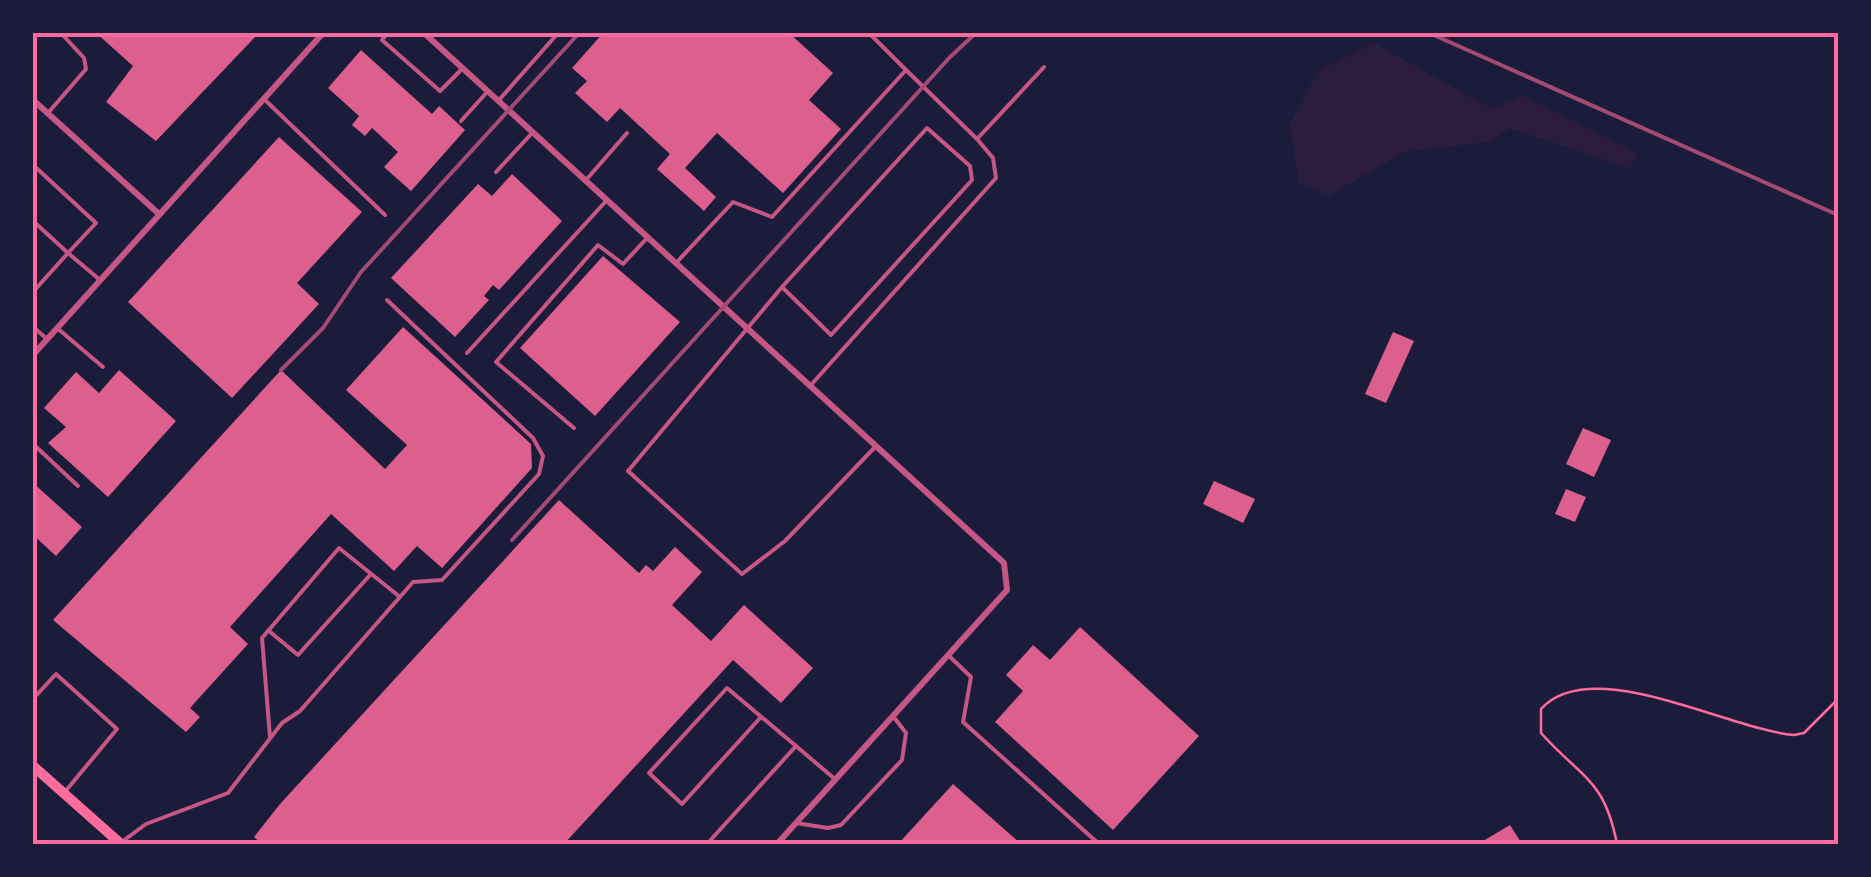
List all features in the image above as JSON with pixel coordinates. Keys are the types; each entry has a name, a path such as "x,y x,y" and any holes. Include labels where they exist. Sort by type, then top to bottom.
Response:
{"main road":[{"path":"32,765 120,844"}],"street":[{"path":"423,32 1004,563 1006,590 777,844"},
{"path":"32,356 320,34"},
{"path":"32,99 159,214"}],"lane":[{"path":"48,113 86,69 84,58 60,32"},
{"path":"388,32 382,40 440,92 462,68"},
{"path":"498,100 559,32"},
{"path":"810,386 996,178 993,158 868,32"},
{"path":"977,140 1044,67"},
{"path":"676,263 734,202 772,216 906,70"},
{"path":"461,121 488,91"},
{"path":"264,99 384,215"},
{"path":"782,287 830,335 972,180 970,166 927,128 782,287 628,471 742,574 785,541 876,446"},
{"path":"496,172 533,132"},
{"path":"586,180 627,133"},
{"path":"32,164 96,223 32,293"},
{"path":"466,352 607,200"},
{"path":"32,220 100,280"},
{"path":"574,428 496,362 598,244 623,264 648,237"},
{"path":"120,844 146,824 228,792 282,723 300,711 413,582 442,580 539,474 543,456 534,438 387,300"},
{"path":"32,326 47,339"},
{"path":"58,328 104,367"},
{"path":"32,443 78,486"},
{"path":"270,738 261,665 262,638 339,548 400,597"},
{"path":"269,631 298,654 371,574"},
{"path":"948,655 971,678 963,722 1099,844"},
{"path":"32,700 56,674 117,730 64,793"},
{"path":"761,717 682,804 648,773 727,688 836,780"},
{"path":"796,823 828,828 841,825 902,760 906,733 893,716"},
{"path":"707,844 796,746"}],"path":[{"path":"1618,844 1598,786 1541,732 1541,708 1549,700 1590,688 1621,690 1794,735 1804,733 1838,699"}],"shaded area":[{"path":"1374,43 1492,109 1521,95 1637,153 1630,169 1510,128 1488,142 1404,152 1329,196 1298,182 1290,124 1318,71"}],"building":[{"path":"95,32 257,35 156,141 106,102 133,66"},
{"path":"604,32 788,32 833,73 809,100 841,129 783,193 717,133 685,168 716,197 704,211 657,169 670,154 620,108 607,122 575,93 587,81 572,68"},
{"path":"361,50 432,114 439,106 465,130 411,191 384,167 398,152 372,128 365,136 352,125 359,116 328,88"},
{"path":"279,137 362,212 297,283 319,304 232,398 128,302"},
{"path":"512,174 562,221 499,290 493,285 484,296 489,300 455,337 391,278 478,184 492,196"},
{"path":"603,256 680,322 595,416 520,348"},
{"path":"403,327 531,444 532,468 442,568 417,546 394,571 331,514 230,627 248,644 190,708 200,717 186,732 53,620 281,370 385,469 407,445 346,390"},
{"path":"1393,332 1414,341 1386,403 1365,394"},
{"path":"119,370 176,421 108,497 48,443 66,427 44,408 76,372 99,393"},
{"path":"1583,428 1611,440 1594,477 1566,464"},
{"path":"1214,481 1255,499 1243,523 1203,504"},
{"path":"32,482 82,527 56,556 32,534"},
{"path":"1566,489 1586,497 1575,522 1555,514"},
{"path":"559,500 639,573 646,565 653,571 675,547 702,572 672,605 711,641 744,605 813,668 781,703 733,660 564,844 262,844 254,837 280,804"},
{"path":"1080,627 1199,736 1113,830 995,722 1023,691 1006,675 1033,645 1050,660"},
{"path":"953,784 1021,844 898,844"},
{"path":"1510,825 1522,844 1478,844"}],"railway":[{"path":"281,370 323,328 361,272 580,32"},
{"path":"512,540 950,57 977,32"},
{"path":"1427,32 1838,215"}]}
